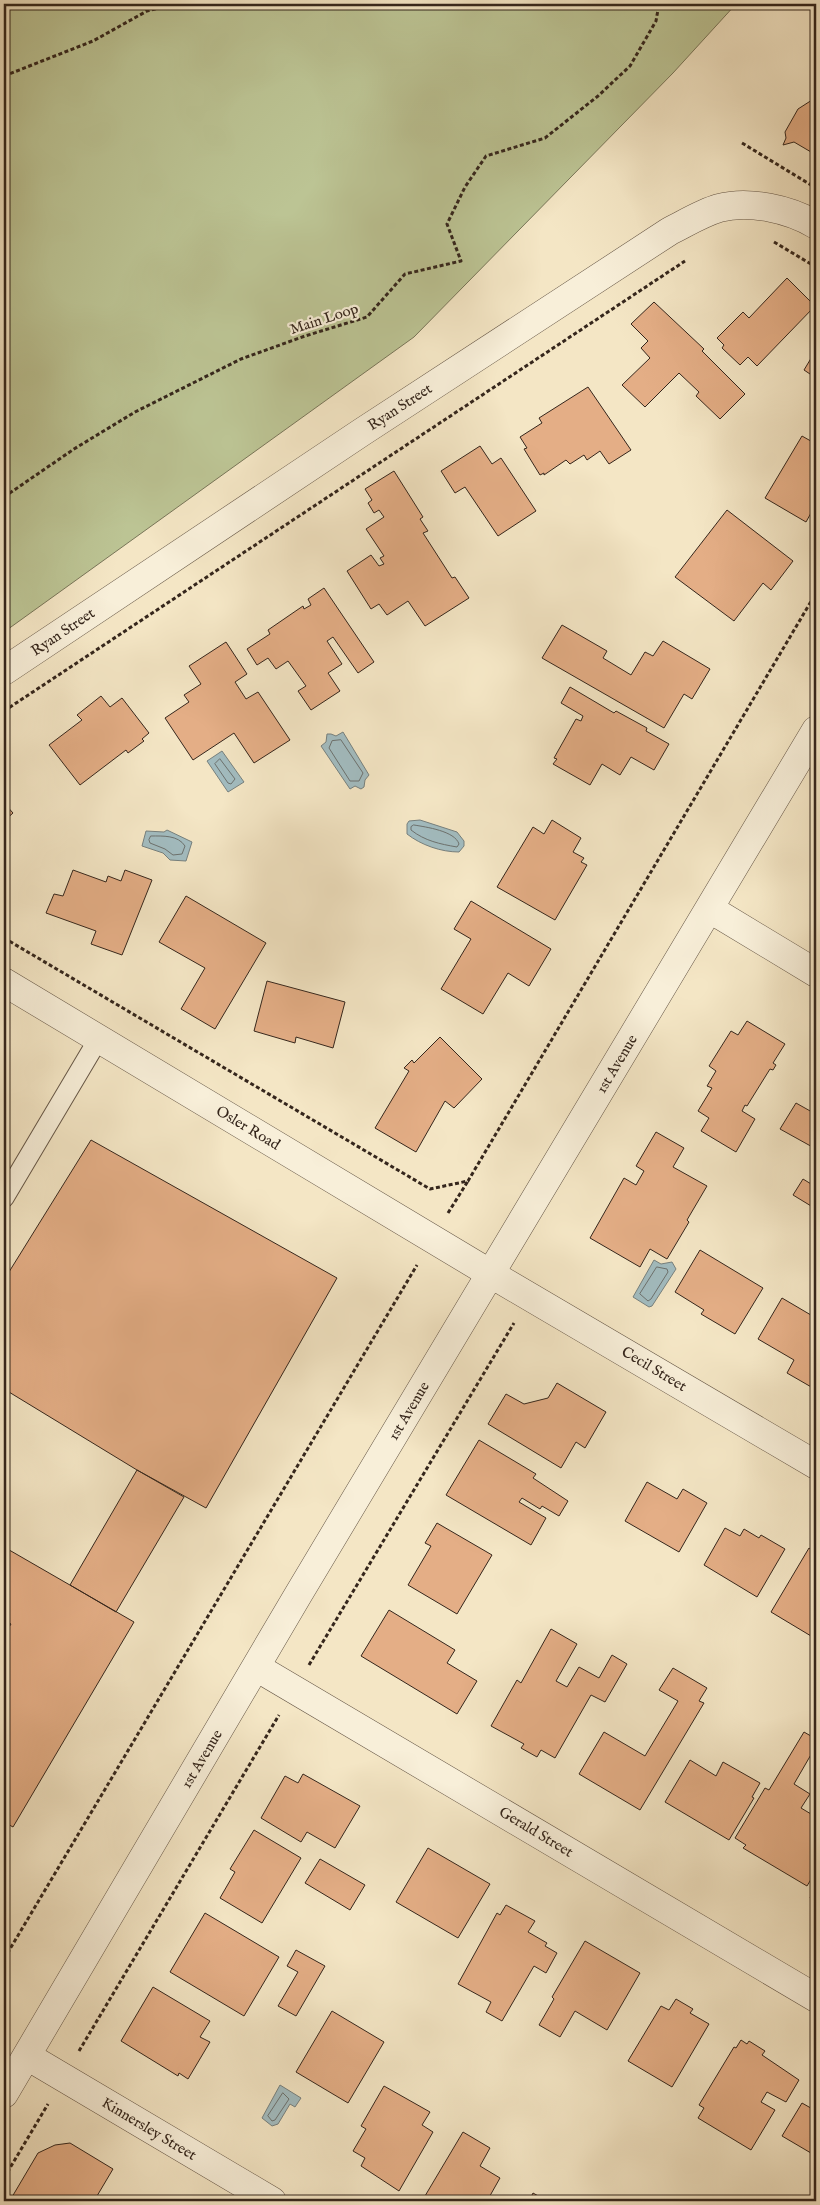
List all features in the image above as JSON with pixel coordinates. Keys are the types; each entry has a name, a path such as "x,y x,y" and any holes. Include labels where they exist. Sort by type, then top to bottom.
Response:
{"street":[{"name":"Ryan Street","path":"4,671 362,432 670,231 720,208 736,206 773,209 795,214 816,225"},
{"name":"1st Avenue","path":"4,2094 256,1667 816,730"},
{"path":"710,908 816,973"},
{"name":"Osler Road","path":"4,982 491,1274"},
{"name":"Cecil Street","path":"491,1274 816,1465"},
{"name":"Gerald Street","path":"256,1667 816,1998"},
{"name":"Kinnersley Street","path":"27,2056 272,2201"}],"lane":[{"path":"4,1198 98,1038"}],"path":[{"path":"4,76 92,41 147,11 174,4"},
{"name":"Main Loop","path":"4,497 74,449 135,412 241,359 305,336 367,318 405,274 461,261 447,224 466,187 486,156 545,138 598,96 630,66 656,21 659,4"},
{"path":"742,143 816,188"},
{"path":"770,239 816,267"},
{"path":"4,711 690,257"},
{"path":"4,1959 816,593"},
{"path":"4,938 430,1189 468,1180"},
{"path":"4,2178 530,1296"}],"green space":[{"path":"4,4 736,4 673,73 414,337 4,632"}],"water":[{"path":"343,732 369,775 365,780 364,787 361,789 355,786 350,789 321,746 326,742 327,734 336,736"},
{"path":"222,751 244,782 228,792 207,761"},
{"path":"420,820 457,832 464,841 464,846 459,852 445,851 425,845 407,834 407,824 409,821"},
{"path":"167,830 192,842 186,861 170,860 163,853 142,846 146,831 164,832"},
{"path":"654,1260 661,1264 672,1262 676,1269 652,1306 649,1307 633,1297"},
{"path":"280,2085 301,2098 295,2107 290,2104 278,2124 272,2126 262,2118"}],"building":[{"path":"812,100 816,103 816,144 811,152 794,142 783,145 786,138 785,132 798,109"},
{"path":"787,278 815,306 757,366 748,357 740,365 722,348 724,345 717,338 743,312 749,318"},
{"path":"654,302 704,349 702,351 745,394 720,419 696,396 699,392 679,373 645,407 622,385 650,358 641,348 648,341 631,324"},
{"path":"816,350 816,378 804,370"},
{"path":"588,387 631,450 609,464 600,451 587,460 584,455 570,464 566,460 544,475 544,473 540,475 524,449 527,448 520,437 542,423 539,418"},
{"path":"802,436 816,444 816,504 806,522 765,498"},
{"path":"480,446 492,464 501,458 536,511 498,536 465,487 455,493 441,471"},
{"path":"394,471 423,517 420,519 428,531 423,533 452,578 455,577 469,598 425,626 408,601 387,615 379,604 371,609 347,571 371,555 379,566 384,564 380,558 384,556 366,529 384,517 379,510 374,513 368,503 372,500 365,489"},
{"path":"727,510 793,561 771,590 763,583 734,621 675,577"},
{"path":"324,588 374,662 358,673 333,637 327,641 342,664 328,673 340,691 311,710 298,691 306,686 288,661 276,669 268,658 257,665 247,649 270,634 268,630 303,606 304,609 311,605 308,599"},
{"path":"562,625 607,651 603,658 631,675 645,652 653,656 663,641 710,669 692,699 684,694 664,728 542,658"},
{"path":"226,642 247,674 235,682 246,699 258,692 290,740 254,763 234,733 193,760 165,718 189,702 184,695 201,684 189,666"},
{"path":"570,687 614,713 616,711 647,728 646,731 669,744 654,770 631,757 620,775 602,764 590,785 553,764 557,759 554,758 576,719 581,721 583,716 561,703"},
{"path":"101,696 110,707 122,698 149,733 142,739 144,741 128,753 126,750 80,785 49,745 82,720 77,715"},
{"path":"4,803 13,813 4,821"},
{"path":"552,820 581,838 573,852 584,858 581,862 587,865 555,920 497,887 533,827 544,834"},
{"path":"73,870 106,882 108,876 121,881 125,870 152,880 122,955 91,944 96,931 46,913 54,894 63,896"},
{"path":"186,896 266,943 215,1029 181,1009 205,968 159,942"},
{"path":"471,901 551,949 529,986 508,973 483,1014 441,989 471,939 454,929"},
{"path":"267,981 345,1002 333,1048 296,1037 295,1043 254,1031"},
{"path":"747,1021 785,1044 773,1063 776,1065 773,1070 770,1069 742,1111 755,1119 736,1152 701,1131 709,1118 698,1111 712,1088 707,1086 716,1071 709,1066 731,1031 738,1035"},
{"path":"440,1037 482,1079 454,1108 445,1101 416,1152 375,1128 409,1071 404,1068 412,1060 414,1063"},
{"path":"796,1103 812,1112 814,1107 816,1108 816,1149 780,1129"},
{"path":"656,1132 684,1148 673,1167 707,1186 687,1220 689,1222 667,1259 650,1249 640,1267 590,1238 624,1178 636,1185 644,1171 636,1166"},
{"path":"91,1140 337,1278 206,1508 137,1470 4,1389 4,1280"},
{"path":"803,1179 816,1187 816,1209 793,1195"},
{"path":"700,1250 763,1288 735,1334 701,1314 704,1310 675,1292"},
{"path":"782,1298 816,1318 816,1382 813,1388 787,1373 794,1360 758,1339"},
{"path":"557,1383 606,1412 585,1448 576,1442 561,1468 488,1424 506,1394 524,1404 548,1398"},
{"path":"479,1440 536,1474 533,1478 568,1501 559,1516 542,1506 540,1509 522,1498 519,1502 546,1518 531,1545 446,1495"},
{"path":"137,1470 184,1497 116,1612 70,1585"},
{"path":"647,1482 677,1499 683,1489 707,1503 679,1552 625,1521"},
{"path":"437,1523 492,1555 457,1614 408,1585 431,1546 425,1543"},
{"path":"725,1528 740,1536 744,1529 759,1538 761,1535 785,1549 757,1597 704,1565"},
{"path":"4,1547 134,1622 13,1827 4,1822 4,1635 11,1624 4,1620"},
{"path":"809,1548 816,1553 816,1639 771,1612"},
{"path":"389,1610 455,1650 447,1663 477,1681 457,1714 361,1656"},
{"path":"551,1629 577,1644 556,1681 567,1687 579,1667 599,1678 612,1655 627,1664 605,1702 591,1695 555,1758 541,1750 537,1757 521,1748 524,1744 491,1726 517,1680 521,1683"},
{"path":"673,1668 707,1688 699,1701 704,1703 640,1810 579,1774 604,1732 645,1756 678,1701 659,1690"},
{"path":"804,1732 816,1739 816,1746 794,1784 810,1794 801,1808 816,1817 816,1871 807,1886 743,1848 746,1845 735,1838 765,1788 769,1790"},
{"path":"690,1760 716,1776 723,1762 760,1783 752,1797 754,1798 729,1840 665,1802"},
{"path":"303,1774 360,1806 335,1848 307,1832 301,1842 261,1818 285,1776 298,1783"},
{"path":"254,1830 301,1858 262,1923 220,1898 235,1872 230,1869"},
{"path":"428,1848 490,1884 458,1938 396,1902"},
{"path":"320,1859 365,1885 350,1910 305,1883"},
{"path":"816,1887 816,1901 810,1898"},
{"path":"506,1905 535,1921 528,1932 547,1943 545,1946 557,1953 546,1973 534,1966 502,2021 486,2012 491,2002 458,1984 497,1913 500,1915"},
{"path":"205,1913 279,1957 244,2016 170,1972"},
{"path":"585,1941 640,1973 607,2030 575,2011 560,2037 539,2025 554,1999 552,1997"},
{"path":"296,1950 325,1966 296,2016 278,2006 298,1972 287,1966"},
{"path":"153,1987 210,2021 200,2037 210,2042 188,2079 179,2073 178,2076 121,2041"},
{"path":"676,1999 693,2009 690,2013 709,2024 672,2087 628,2061 661,2006 669,2010"},
{"path":"332,2011 384,2042 348,2103 296,2072"},
{"path":"741,2040 747,2044 749,2041 765,2051 762,2055 799,2080 786,2102 767,2092 761,2102 775,2110 751,2150 698,2118 704,2108 699,2105 734,2047 736,2048"},
{"path":"384,2086 430,2112 422,2125 433,2132 399,2191 361,2166 365,2158 353,2151 366,2129 361,2126"},
{"path":"802,2103 816,2111 816,2156 782,2136"},
{"path":"463,2132 490,2148 480,2166 500,2178 487,2201 422,2201"},
{"path":"70,2143 113,2169 94,2201 19,2201 12,2197 38,2153 55,2145"},
{"path":"533,2193 547,2201 529,2201"}]}
